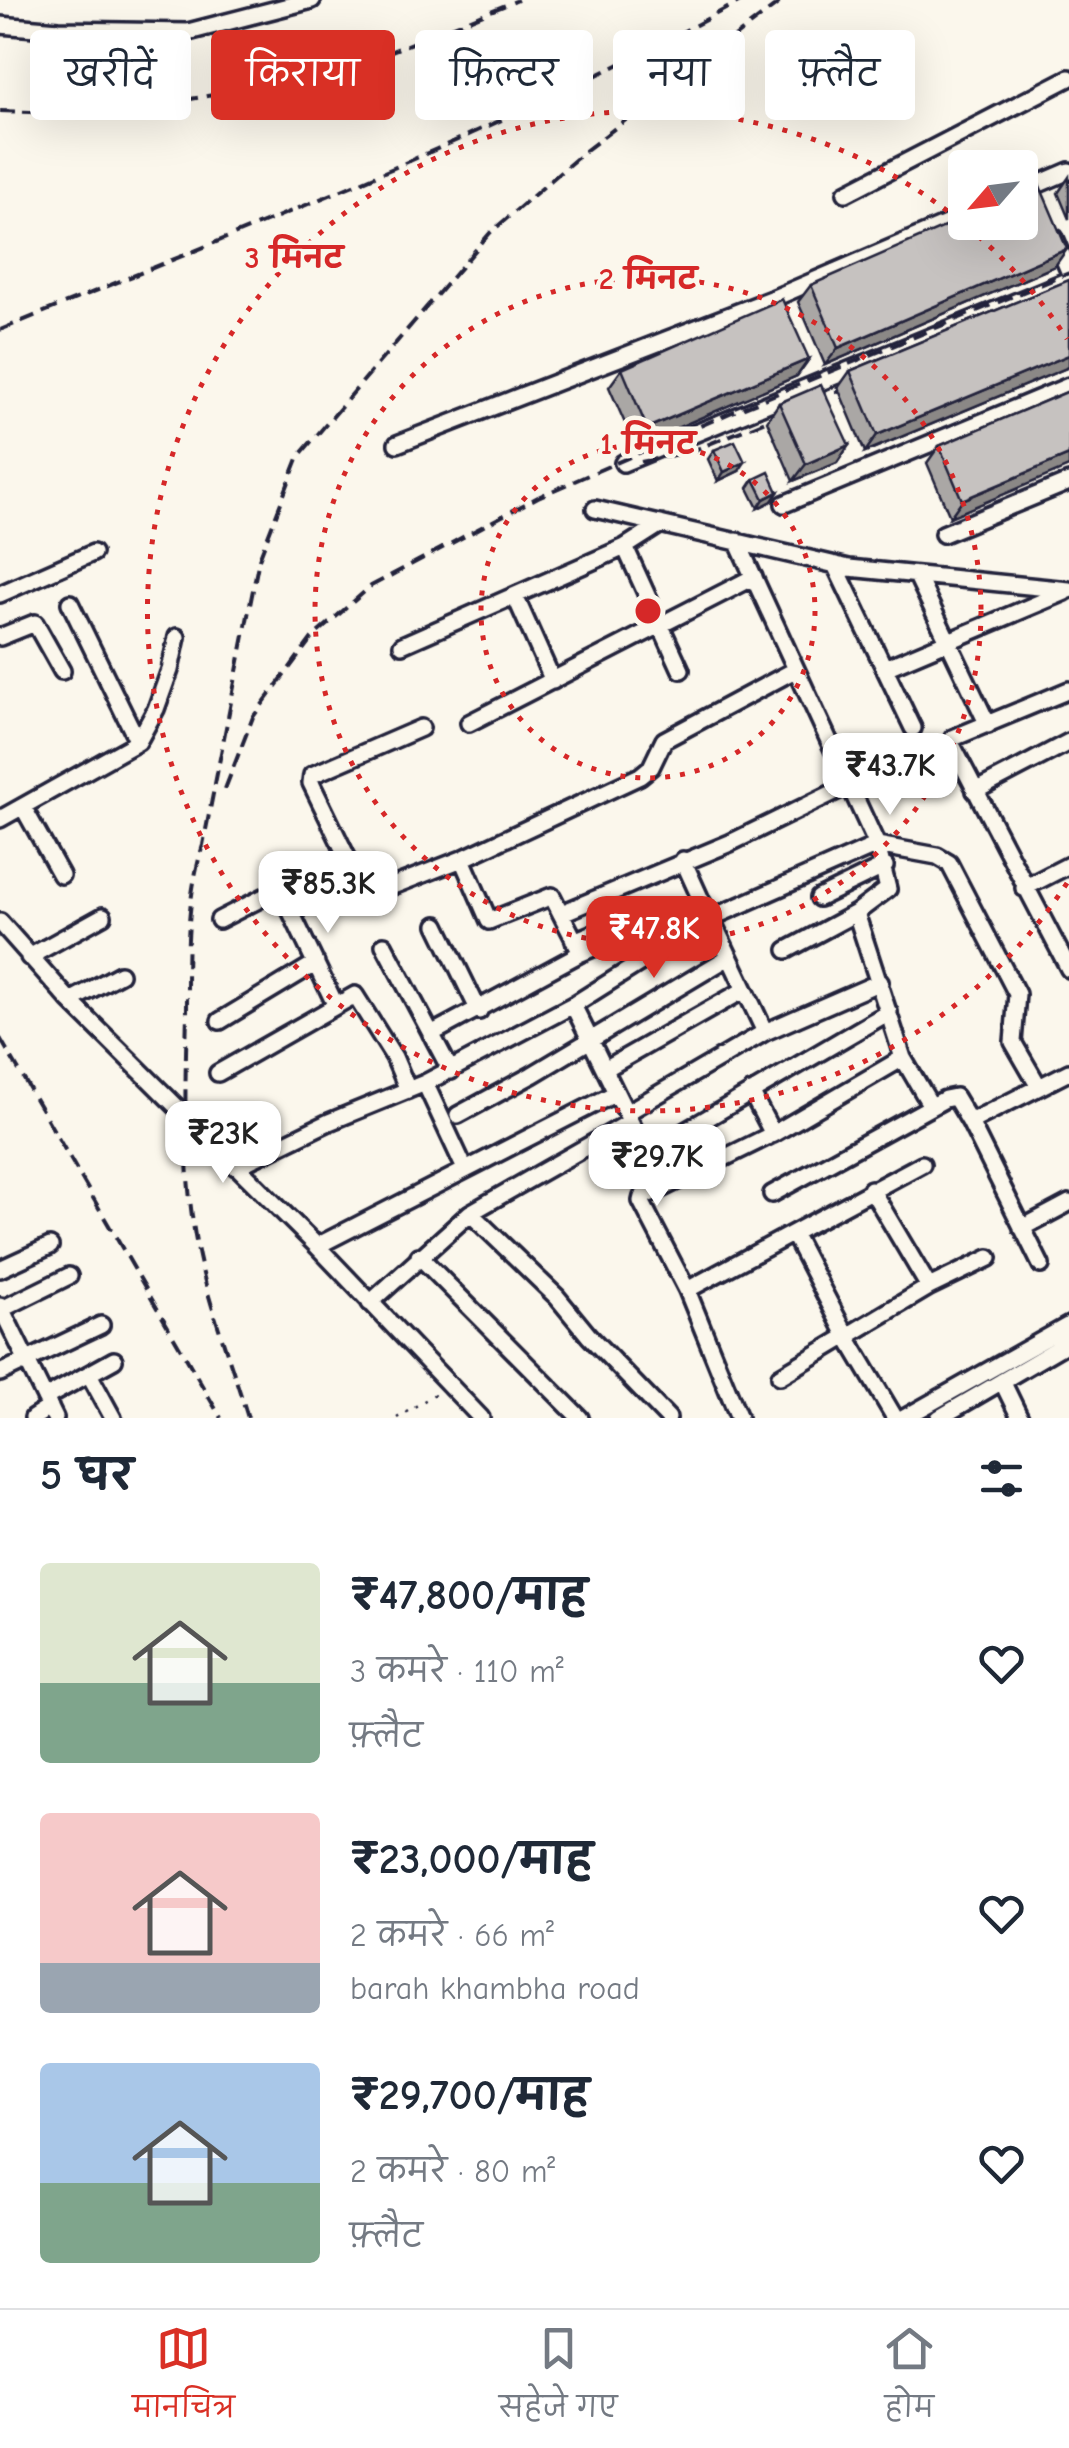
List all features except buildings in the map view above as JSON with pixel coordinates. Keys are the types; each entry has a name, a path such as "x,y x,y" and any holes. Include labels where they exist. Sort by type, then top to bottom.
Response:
{"street":[{"path":"0,26 188,32 312,0"},
{"path":"846,193 1069,78"},
{"path":"1038,184 1069,171"},
{"path":"1047,220 1069,271"},
{"path":"398,444 774,298 948,223"},
{"path":"624,463 1069,280"},
{"path":"774,298 782,315"},
{"path":"806,368 822,403"},
{"path":"784,504 1069,386"},
{"path":"846,456 854,474"},
{"path":"943,534 1069,482"},
{"path":"595,509 835,565 1068,590"},
{"path":"402,645 625,547 661,524"},
{"path":"737,540 851,784 889,885 887,892 856,913 786,950"},
{"path":"625,547 680,670"},
{"path":"0,594 94,553"},
{"path":"835,565 913,728"},
{"path":"917,576 988,725"},
{"path":"470,723 754,577"},
{"path":"884,668 1068,590"},
{"path":"515,596 554,680"},
{"path":"70,603 138,742"},
{"path":"0,637 36,623 62,671"},
{"path":"0,819 138,742 170,670 176,637"},
{"path":"421,728 310,778 367,896 462,859 640,776 651,767 664,740 795,670"},
{"path":"1069,690 950,742 1069,969"},
{"path":"975,792 1069,742"},
{"path":"562,913 730,843 851,784"},
{"path":"23,806 61,875"},
{"path":"236,1167 451,1070 573,1005 711,918 877,845 937,856 949,863 1016,994 1013,1042 1040,1087"},
{"path":"219,920 346,855"},
{"path":"462,859 489,921 549,896 562,913 577,947"},
{"path":"683,860 765,1032"},
{"path":"1024,888 1069,865"},
{"path":"819,898 884,866"},
{"path":"280,888 335,1004"},
{"path":"577,947 702,902"},
{"path":"856,913 903,1058 931,1106"},
{"path":"29,957 103,916"},
{"path":"0,922 70,1000 481,1418"},
{"path":"437,925 479,1010"},
{"path":"431,1034 479,1010 606,928"},
{"path":"384,945 451,1070"},
{"path":"458,1115 730,957"},
{"path":"220,1021 316,963"},
{"path":"70,1000 120,974"},
{"path":"370,1304 470,1213 765,1032 880,982"},
{"path":"605,1069 744,990"},
{"path":"218,1073 350,995 358,997 408,1090"},
{"path":"573,1005 662,1188"},
{"path":"646,1154 889,1012"},
{"path":"740,1418 687,1290 642,1197 773,1134 903,1058"},
{"path":"970,1122 1069,1072"},
{"path":"425,1083 466,1169"},
{"path":"751,1092 773,1134"},
{"path":"316,1246 616,1094"},
{"path":"772,1194 954,1097 1041,1266"},
{"path":"687,1290 922,1164"},
{"path":"871,1189 929,1287"},
{"path":"1022,1228 1069,1203"},
{"path":"470,1213 557,1297 668,1418"},
{"path":"794,1235 895,1418"},
{"path":"0,1268 50,1246"},
{"path":"419,1256 580,1418"},
{"path":"780,1376 929,1287 989,1258"},
{"path":"50,1408 0,1308 69,1276"},
{"path":"0,1373 100,1325"},
{"path":"904,1418 1069,1325"},
{"path":"939,1418 1069,1342"},
{"path":"33,1418 89,1374 114,1360"},
{"path":"89,1374 113,1418"},
{"path":"1002,1381 1020,1418"}],"path":[{"path":"397,1418 447,1386"}],"railway":[{"path":"0,111 63,113 140,108 314,77 367,61 518,0"},
{"path":"0,330 469,135 652,48 742,0"},
{"path":"248,1418 199,1257 187,1166 186,1073 190,907 259,559 299,456 490,233 585,151 783,0"},
{"path":"225,789 253,717 312,638 371,586 538,497 1069,273"},
{"path":"641,462 692,451 866,380"},
{"path":"0,1038 221,1418"}]}
